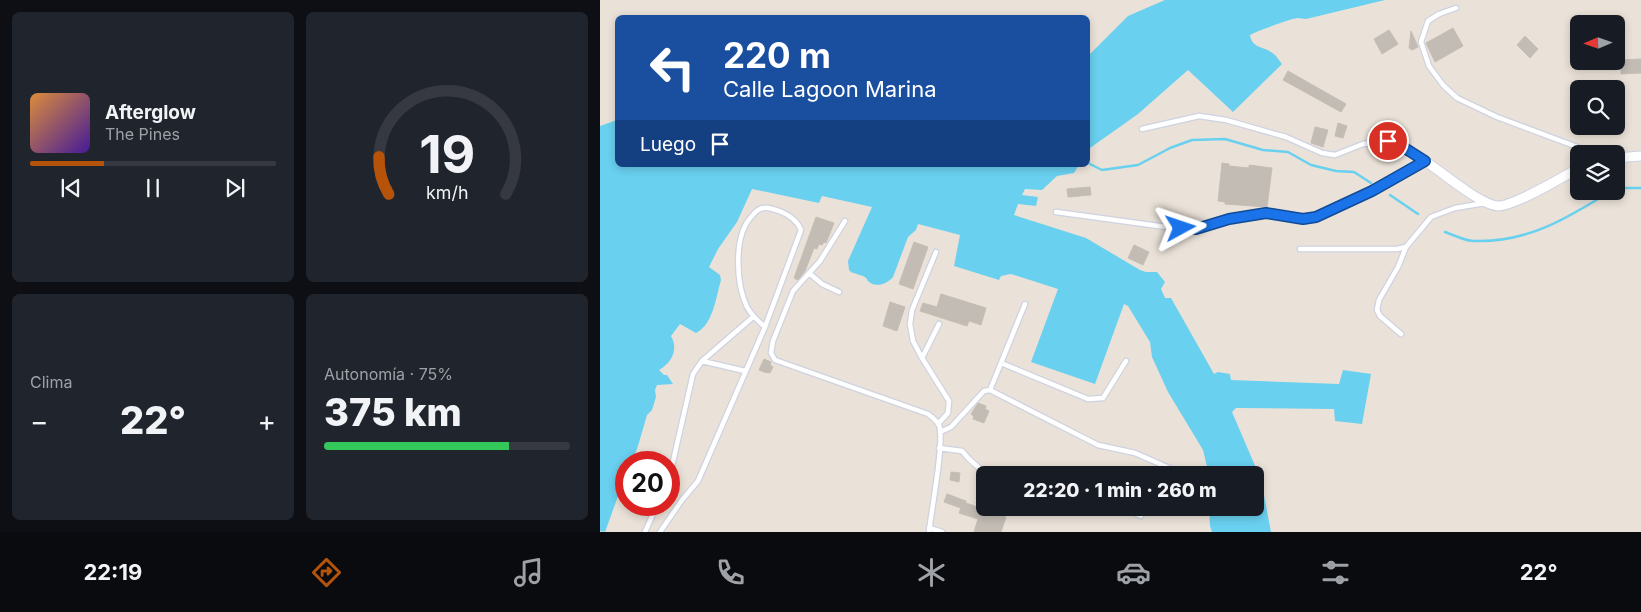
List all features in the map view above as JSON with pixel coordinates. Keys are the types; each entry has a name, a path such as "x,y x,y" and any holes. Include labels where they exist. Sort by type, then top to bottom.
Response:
{"street":[{"path":"1625,157 1641,156"},
{"path":"1425,161 1482,200 1498,206 1513,203 1570,173"}],"lane":[{"path":"1456,8 1439,14 1428,22 1421,42 1428,66 1443,85 1457,98 1497,116 1573,145"},
{"path":"1056,212 1166,228 1196,229 1229,219 1266,213 1303,219 1324,214 1372,191 1425,161 1403,147 1388,141 1363,144 1335,156 1322,154 1286,136 1226,120 1199,116 1142,128"},
{"path":"1401,334 1380,316 1377,310 1379,300 1398,267 1406,247 1431,217 1455,208 1488,202"},
{"path":"660,532 698,481 765,326 801,230 798,223 788,214 765,207 757,210 747,220 742,230 738,262 746,306 753,317 765,326"},
{"path":"845,221 820,260 793,291 772,341 771,352 775,360 928,414 938,424 940,432 939,448 929,530 942,532"},
{"path":"1300,249 1397,249 1406,247"},
{"path":"936,252 912,310 910,324 913,341 934,380 949,401 948,413 938,424"},
{"path":"809,273 822,284 839,292"},
{"path":"990,390 1025,304"},
{"path":"675,451 693,374 702,361 753,317"},
{"path":"922,358 939,324"},
{"path":"702,361 746,371"},
{"path":"1001,363 1088,399 1094,399 1103,398 1126,361"},
{"path":"940,432 951,427 984,391 990,390 1098,445 1135,453 1165,466"},
{"path":"939,448 962,451 977,466"},
{"path":"644,532 652,516"}],"water":[{"path":"1165,0 1385,0 1306,19 1294,19 1250,35 1255,45 1268,50 1282,64 1233,112 1188,70 1138,114 1090,148 1090,54 1128,16"},
{"path":"615,121 615,167 1078,167 1074,173 1057,176 1042,190 1025,189 1022,195 1038,197 1036,206 1018,204 1014,215 1086,238 1140,270 1157,272 1165,282 1161,289 1165,298 1171,298 1214,374 1218,372 1230,374 1231,380 1339,384 1343,370 1371,374 1362,424 1335,421 1334,409 1236,408 1232,412 1255,466 1207,466 1203,450 1168,392 1152,357 1150,342 1128,306 1124,304 1095,384 1031,362 1058,289 1011,274 1001,276 999,280 954,266 960,235 918,224 916,230 908,237 893,277 885,283 875,285 865,277 851,272 848,261 872,207 822,196 819,203 752,189 737,222 718,249 709,267 720,275 721,280 710,317 702,329 696,333 680,324 671,336 674,351 667,364 659,370 664,375 667,375 673,384 657,385 652,410 647,415 636,451 615,451 615,504 605,532 600,531 600,126"},
{"path":"1264,495 1271,532 1212,532 1209,516 1264,516"}],"building":[{"path":"1453,28 1463,46 1435,62 1426,43"},
{"path":"1389,30 1398,44 1382,54 1374,39"},
{"path":"1411,31 1418,47 1412,50 1409,48"},
{"path":"1525,36 1538,49 1530,58 1517,45"},
{"path":"1641,59 1641,73 1621,74 1621,70 1625,70 1625,60"},
{"path":"1288,71 1346,104 1341,112 1283,80"},
{"path":"1338,123 1347,126 1343,138 1335,136"},
{"path":"1315,127 1328,130 1323,147 1311,143"},
{"path":"1222,163 1229,164 1229,166 1249,168 1249,165 1272,168 1267,207 1225,204 1225,202 1218,201"},
{"path":"1090,187 1091,195 1068,197 1067,189"},
{"path":"816,217 834,223 826,243 819,244 817,249 814,248 805,271 798,280 794,278"},
{"path":"914,242 928,247 913,289 899,284"},
{"path":"1134,245 1149,252 1143,265 1128,258"},
{"path":"941,294 986,308 981,325 969,321 967,326 920,311 923,303 937,307"},
{"path":"890,302 905,307 897,331 883,326"},
{"path":"764,359 771,362 770,365 773,367 770,373 759,370"},
{"path":"978,403 986,406 985,409 989,411 984,423 973,419 974,416 971,414"},
{"path":"951,472 960,473 959,482 950,480"},
{"path":"947,494 976,506 976,516 1006,517 1001,532 974,532 978,519 959,513 961,508 944,502"}],"waterway":[{"path":"1090,164 1102,170 1138,165 1170,148 1192,140 1225,139 1263,150 1288,152 1311,165 1336,171 1354,172 1371,183"},
{"path":"1625,188 1641,188"},
{"path":"1390,195 1418,214"},
{"path":"1445,232 1471,241 1493,241 1512,238 1546,227 1596,200"}],"route":[{"path":"1181,228 1196,229 1229,219 1266,213 1303,219 1324,214 1372,191 1425,161 1403,147 1388,141"}]}
